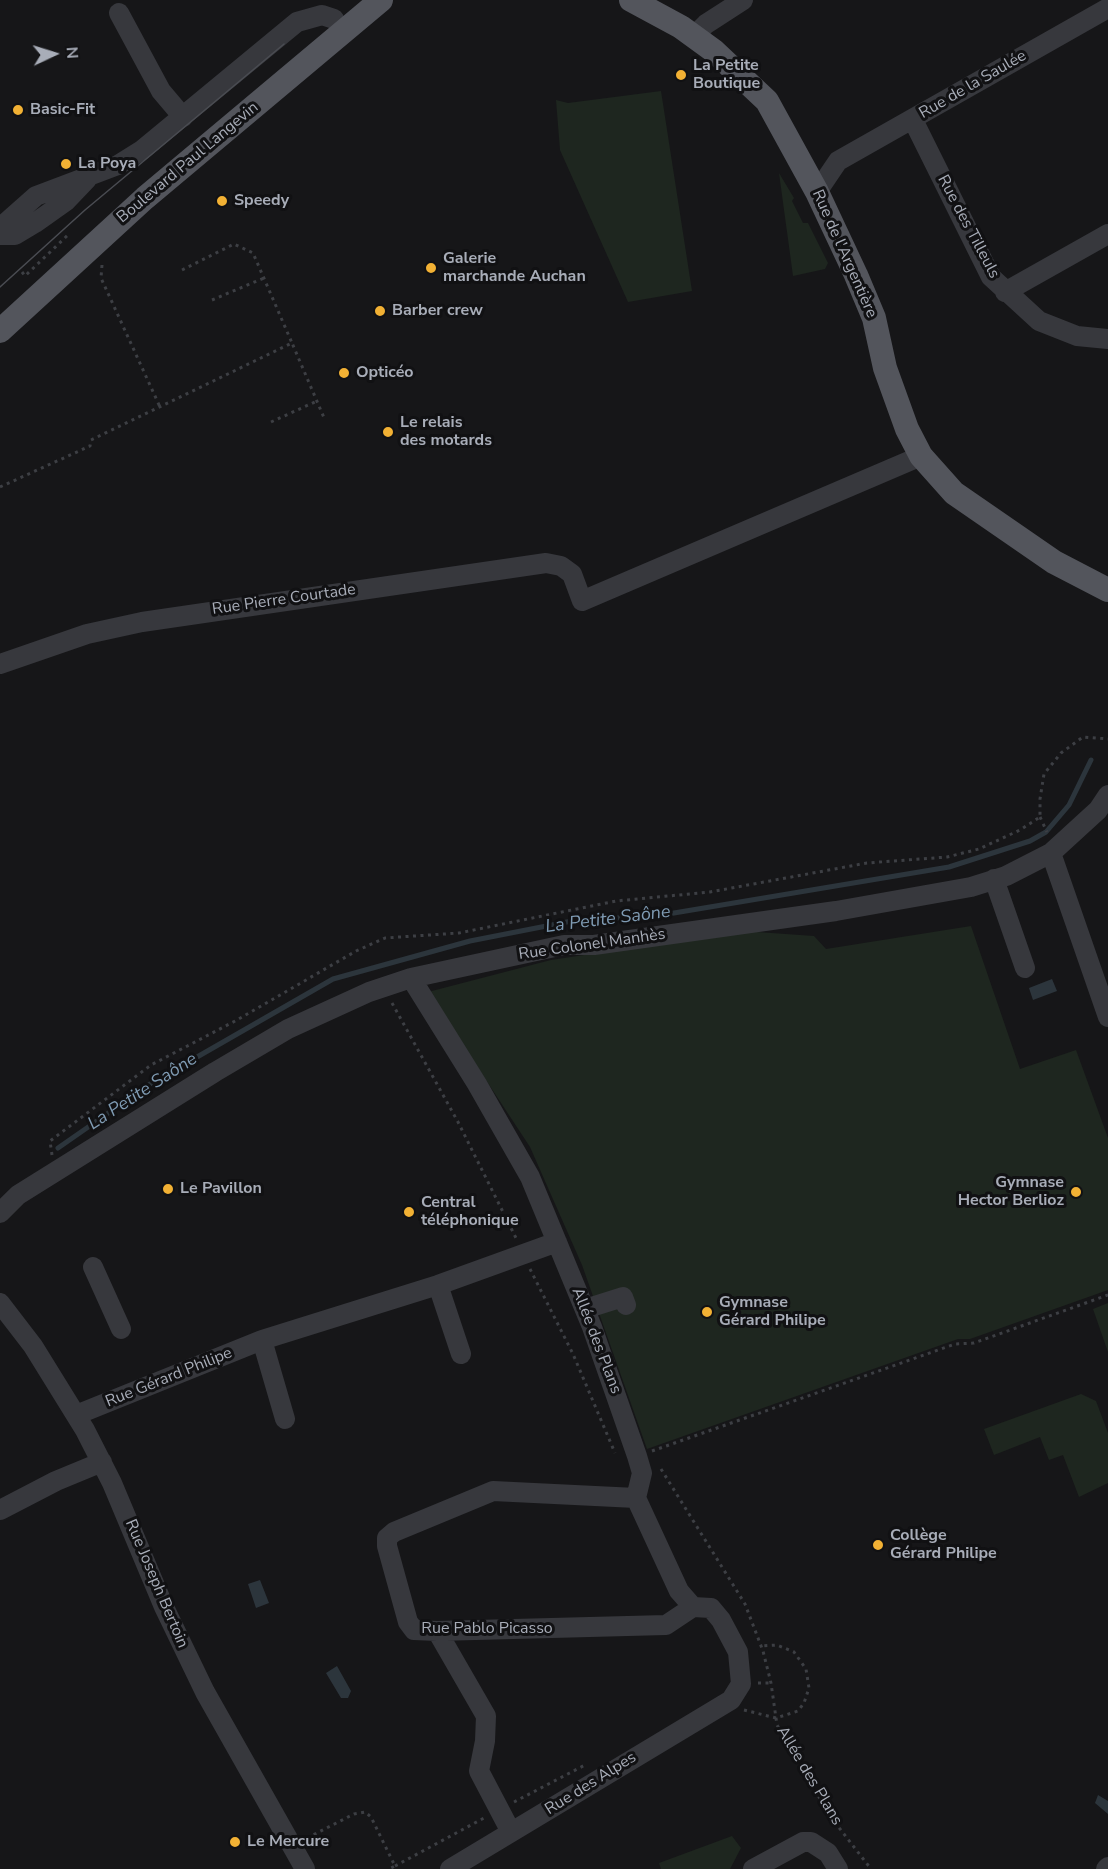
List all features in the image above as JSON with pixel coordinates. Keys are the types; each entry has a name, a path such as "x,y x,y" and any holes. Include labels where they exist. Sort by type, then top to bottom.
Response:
{"main road":[{"name":"Boulevard Paul Langevin","path":"0,311 96,220 356,0"},
{"name":"Boulevard Paul Langevin","path":"0,331 145,198 381,0"},
{"name":"Rue de l'Argentière","path":"631,0 694,36 714,51 767,101 817,192 874,318 885,368 907,429 921,456 954,494 1054,562 1108,591"}],"street":[{"path":"694,36 706,24 743,0"},
{"name":"Rue de la Saulée","path":"817,192 838,162 1108,8"},
{"path":"119,13 161,91 183,117"},
{"path":"0,228 36,196 126,160 183,117 297,22 322,15 334,19"},
{"name":"Rue des Tilleuls","path":"913,120 991,277 1039,321 1077,336 1108,339"},
{"name":"Rue de la Saulée","path":"804,171 833,159 838,162"},
{"path":"0,235 15,235 34,223 66,201 88,177"},
{"path":"1005,292 1108,234"},
{"name":"Rue Pierre Courtade","path":"0,664 87,634 223,608 546,563 561,566 572,574 582,602 921,456"},
{"name":"Rue Colonel Manhès","path":"0,1214 18,1195 288,1029 369,992 411,978 564,945 594,945 836,911 971,887 994,879 1051,852 1098,810 1108,795"},
{"path":"1051,852 1108,1017"},
{"path":"994,879 1025,968"},
{"name":"Allée des Plans","path":"411,978 477,1084 530,1177 585,1309 642,1473 636,1498"},
{"name":"Rue Gérard Philipe","path":"76,1415 262,1340 438,1284 557,1242"},
{"path":"93,1267 121,1329"},
{"path":"438,1284 461,1354"},
{"path":"585,1309 623,1297 626,1305"},
{"name":"Rue Joseph Bertoin","path":"0,1303 33,1346 102,1462 164,1607 205,1692 305,1869"},
{"path":"262,1340 285,1419"},
{"path":"0,1510 56,1481 102,1462"},
{"name":"Rue Pablo Picasso","path":"636,1498 493,1491 394,1532 387,1538 387,1546 408,1622 414,1630 437,1631 666,1625 693,1607"},
{"path":"636,1498 679,1591 693,1607"},
{"name":"Rue des Alpes","path":"450,1869 731,1700 741,1684 738,1652 721,1620 711,1608 693,1607"},
{"path":"437,1631 486,1716 485,1741 479,1771 511,1832"},
{"path":"753,1869 803,1842 811,1842 828,1853 838,1869"}],"path":[{"path":"22,272 25,276 70,233"},
{"path":"182,270 234,244 253,253 325,420"},
{"path":"103,257 101,278 160,407"},
{"path":"212,300 264,278"},
{"path":"0,487 90,446 91,440 292,343"},
{"path":"271,422 317,401"},
{"path":"394,1004 458,1122 573,1354 617,1458"},
{"name":"Allée des Plans","path":"871,1869 830,1816 777,1725 771,1683 745,1604 651,1452 955,1344 974,1343 1108,1295"},
{"path":"300,1842 354,1814 365,1812 371,1817 395,1866 389,1869"}],"shaded area":[{"path":"661,91 692,291 628,302 560,150 556,100 568,103"},
{"path":"779,173 794,198 792,201 803,223 808,223 828,263 825,269 793,276"},
{"path":"971,926 1020,1069 1076,1050 1108,1138 1108,1290 970,1339 958,1339 647,1449 582,1265 530,1147 428,992 551,960 743,931 814,936 826,949"},
{"path":"1052,979 1057,991 1033,1000 1029,988"},
{"path":"1108,1303 1108,1352 1093,1309"},
{"path":"1081,1394 1096,1401 1108,1433 1108,1483 1079,1497 1063,1455 1049,1460 1040,1437 994,1455 984,1429"},
{"path":"260,1580 269,1603 256,1608 248,1584"},
{"path":"337,1666 351,1691 348,1698 341,1698 326,1673"},
{"path":"1098,1795 1108,1801 1108,1814 1095,1803"},
{"path":"732,1836 741,1848 730,1869 661,1869 659,1863"}],"waterway":[{"name":"La Petite Saône","path":"58,1148 150,1084 333,979 470,941 577,920 656,916 949,867 1030,841 1046,832 1069,805 1091,760"}],"tram line":[{"path":"0,287 85,210 284,44"}],"place":[{"name":"La Petite Boutique","path":"681,75"},
{"name":"Basic-Fit","path":"18,110"},
{"name":"La Poya","path":"66,164"},
{"name":"Speedy","path":"222,201"},
{"name":"Galerie marchande Auchan","path":"431,268"},
{"name":"Barber crew","path":"380,311"},
{"name":"Opticéo","path":"344,373"},
{"name":"Le relais des motards","path":"388,432"},
{"name":"Le Pavillon","path":"168,1189"},
{"name":"Gymnase Hector Berlioz","path":"1076,1192"},
{"name":"Central téléphonique","path":"409,1212"},
{"name":"Gymnase Gérard Philipe","path":"707,1312"},
{"name":"Collège Gérard Philipe","path":"878,1545"},
{"name":"Le Mercure","path":"235,1842"}]}
